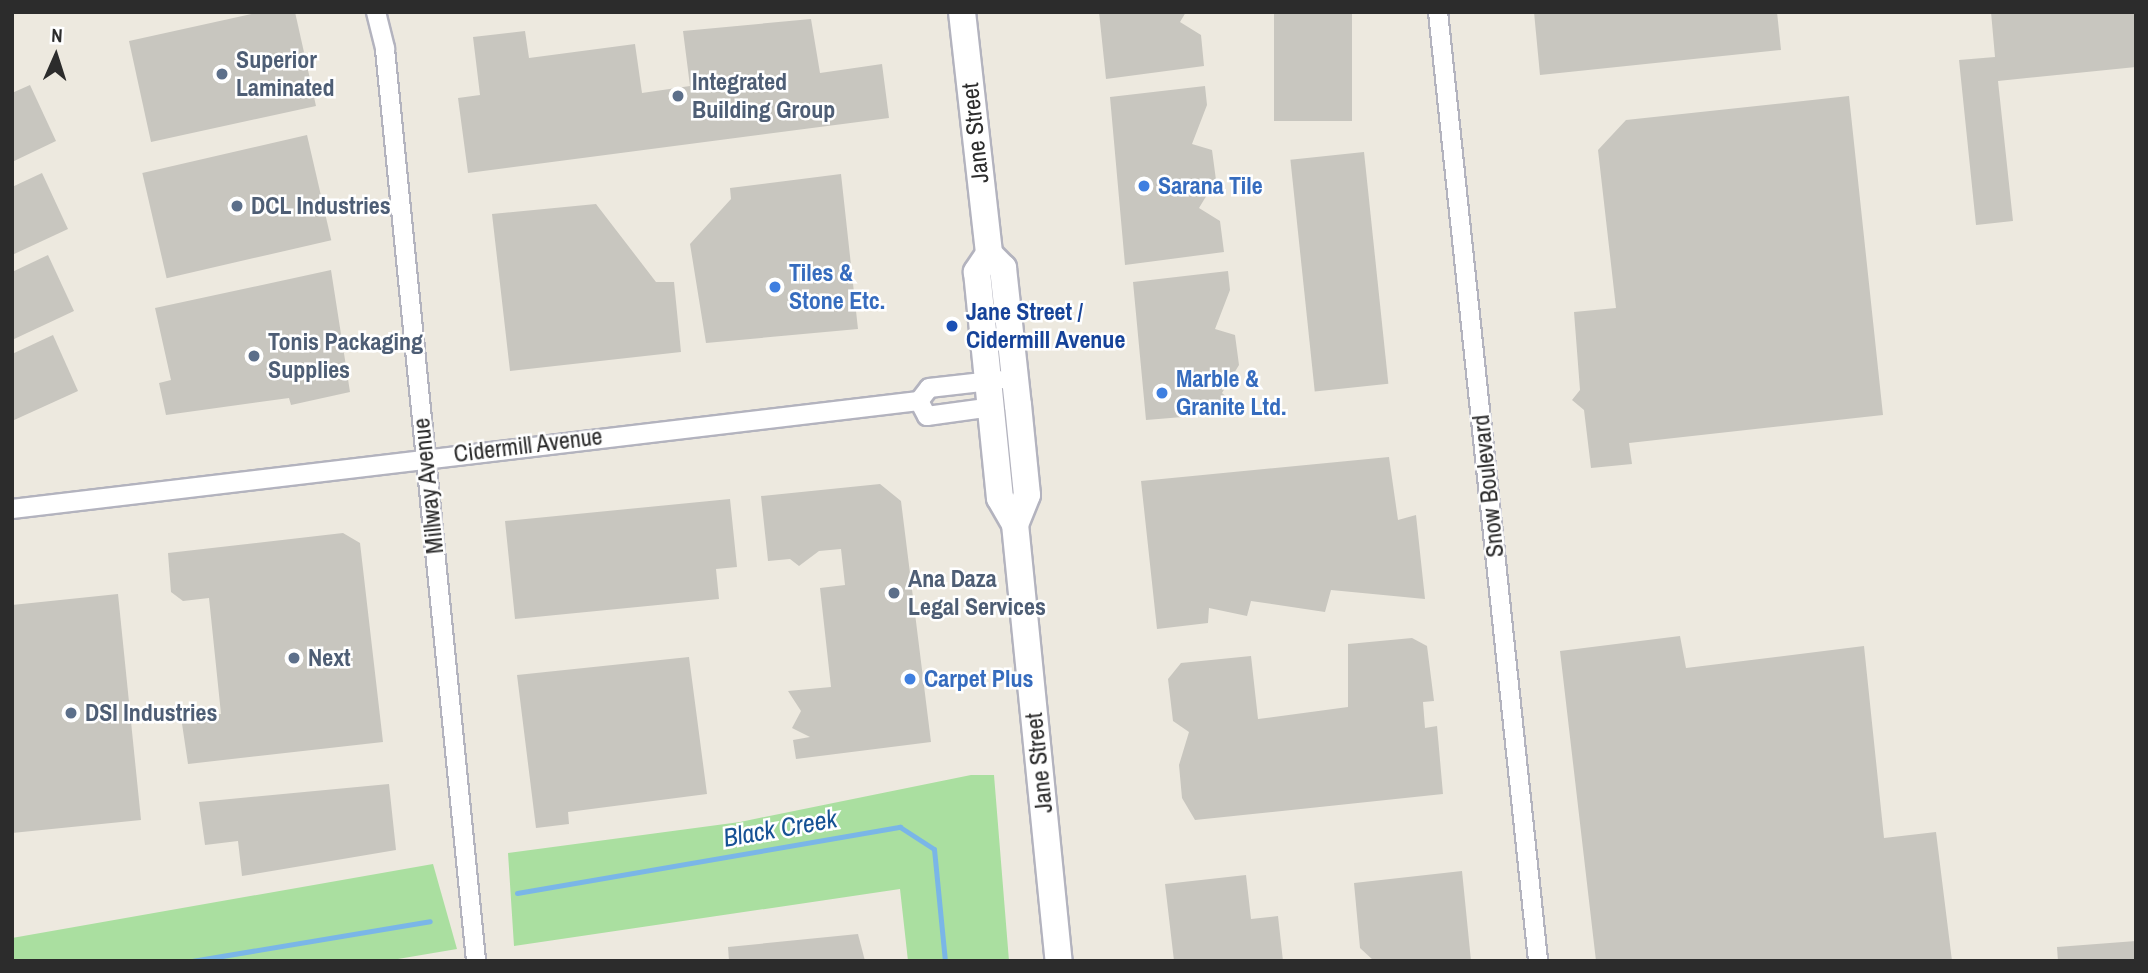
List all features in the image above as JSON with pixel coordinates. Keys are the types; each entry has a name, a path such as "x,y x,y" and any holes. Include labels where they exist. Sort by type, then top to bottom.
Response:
{"main road":[{"name":"Jane Street","path":"962,12 989,254 977,272 1027,495 1015,524"},
{"name":"Jane Street","path":"1003,380 993,407 1000,498 1015,524 1059,961"}],"street":[{"name":"Millway Avenue","path":"376,12 385,49 476,961"},
{"name":"Snow Boulevard","path":"1438,12 1538,961"},
{"name":"Cidermill Avenue","path":"12,509 919,401 929,388 1003,380"},
{"path":"919,401 927,416 993,407"}],"green space":[{"path":"971,775 994,775 1009,961 908,961 900,889 514,946 508,853 740,822"},
{"path":"433,864 457,949 386,961 12,961 12,938"}],"building":[{"name":"Superior Laminated","path":"260,12 295,12 316,106 151,142 129,41"},
{"path":"1099,12 1186,12 1180,22 1201,35 1204,66 1106,79"},
{"path":"1274,12 1352,12 1352,121 1274,121"},
{"path":"1534,12 1777,12 1781,50 1540,75"},
{"path":"1991,12 2136,12 2136,67 1998,81 2013,221 1976,225 1959,60 1995,57"},
{"name":"Integrated Building Group","path":"811,19 820,73 882,64 889,118 468,173 458,98 480,95 473,37 525,31 529,58 635,44 642,93 690,86 683,31"},
{"path":"30,85 56,141 12,162 12,93"},
{"path":"1205,86 1207,105 1192,144 1212,150 1216,180 1199,208 1220,221 1224,252 1125,265 1110,97"},
{"path":"1849,96 1883,415 1629,443 1632,464 1591,468 1584,410 1572,400 1580,390 1574,312 1616,308 1598,150 1626,120"},
{"name":"DCL Industries","path":"307,135 331,240 167,278 142,173"},
{"path":"1364,152 1388,384 1315,391 1290,160"},
{"path":"42,173 68,229 12,255 12,187"},
{"name":"Tiles & Stone Etc.","path":"841,174 858,329 706,343 690,244 731,199 730,188"},
{"path":"596,204 656,282 674,282 681,352 510,371 492,214"},
{"path":"48,255 74,311 12,340 12,272"},
{"name":"Tonis Packaging Supplies","path":"331,270 350,392 291,405 289,398 166,415 159,383 171,380 155,308"},
{"path":"1228,271 1230,290 1215,329 1235,335 1239,365 1222,393 1244,412 1146,420 1133,282"},
{"path":"53,335 78,391 12,421 12,354"},
{"path":"1389,457 1398,520 1416,515 1425,599 1331,590 1325,612 1251,601 1247,616 1209,608 1208,623 1157,629 1141,481"},
{"path":"880,484 901,501 931,742 796,759 793,740 810,737 792,728 801,711 788,691 831,687 820,588 845,585 841,549 819,551 799,566 790,559 768,561 761,496"},
{"path":"730,499 737,567 716,569 719,599 515,619 505,521"},
{"name":"Next","path":"343,533 360,543 383,742 188,764 181,717 221,714 209,598 183,601 171,592 168,553"},
{"name":"DSI Industries","path":"118,594 141,820 12,833 12,605"},
{"path":"1680,636 1686,668 1864,646 1884,838 1936,832 1952,961 1596,961 1560,651"},
{"path":"1412,638 1427,646 1434,701 1423,702 1425,728 1437,726 1443,794 1195,820 1182,798 1179,765 1189,732 1173,721 1168,679 1181,663 1251,656 1258,719 1348,707 1348,644"},
{"path":"689,657 707,794 568,812 569,824 536,828 517,675"},
{"path":"389,784 396,850 242,876 238,841 205,845 199,802"},
{"path":"1462,871 1471,961 1374,961 1360,948 1354,883"},
{"path":"1246,875 1251,919 1278,916 1283,961 1174,961 1165,884"},
{"path":"858,934 865,961 729,961 728,947"},
{"path":"2136,941 2136,961 2058,961 2057,947"}],"waterway":[{"name":"Black Creek","path":"517,893 900,827 934,849 945,961"},
{"name":"Black Creek","path":"192,961 430,921"}],"place":[{"name":"Superior Laminated","path":"222,74"},
{"name":"Integrated Building Group","path":"678,96"},
{"name":"Sarana Tile","path":"1144,186"},
{"name":"DCL Industries","path":"237,206"},
{"name":"Tiles & Stone Etc.","path":"775,287"},
{"name":"Jane Street / Cidermill Avenue","path":"952,326"},
{"name":"Tonis Packaging Supplies","path":"254,356"},
{"name":"Marble & Granite Ltd.","path":"1162,393"},
{"name":"Ana Daza Legal Services","path":"894,593"},
{"name":"Next","path":"294,658"},
{"name":"Carpet Plus","path":"910,679"},
{"name":"DSI Industries","path":"71,713"}]}
